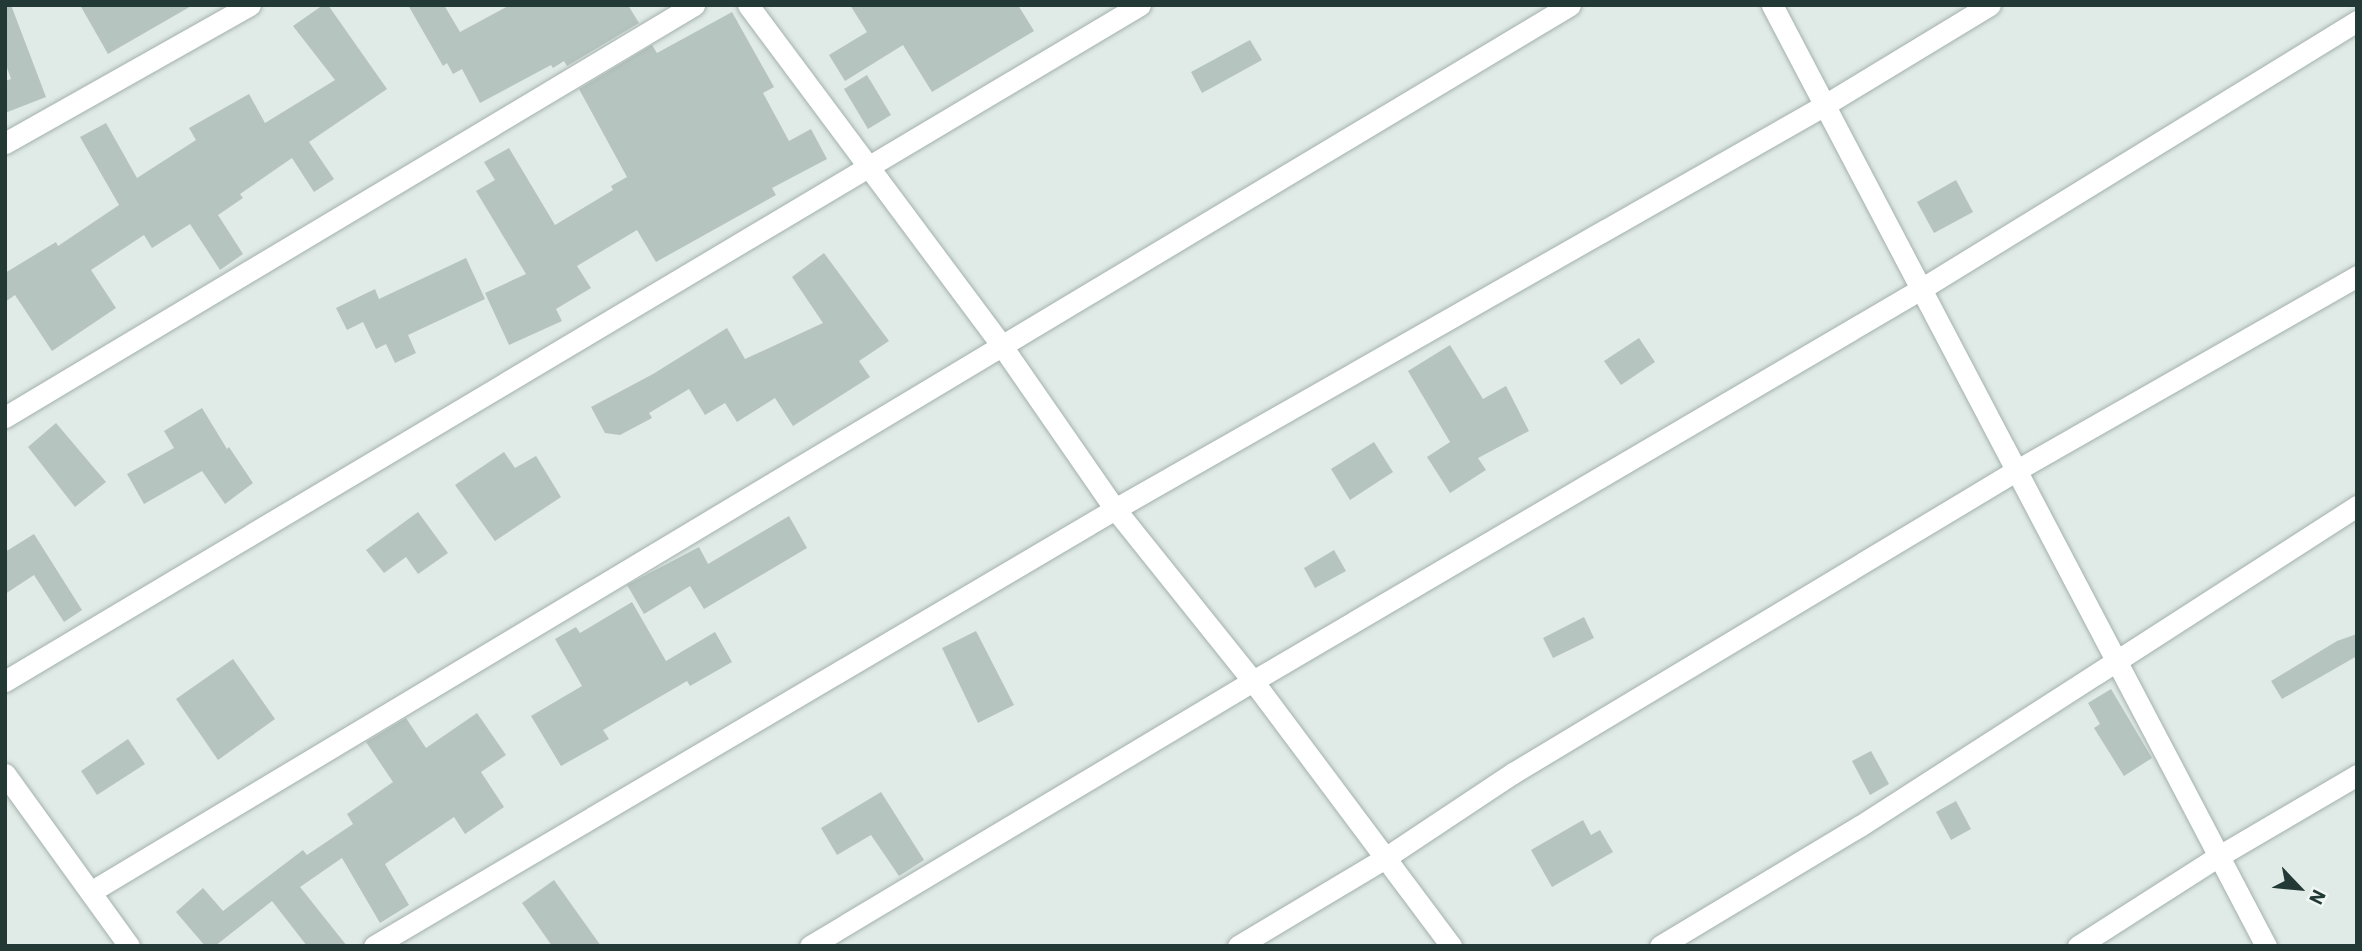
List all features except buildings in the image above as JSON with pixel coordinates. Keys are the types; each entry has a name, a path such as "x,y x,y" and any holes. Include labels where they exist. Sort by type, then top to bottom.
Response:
{"street":[{"path":"5,143 250,5"},
{"path":"5,417 694,5"},
{"path":"748,5 1002,346 1115,509 1253,681 1451,946"},
{"path":"5,681 1139,5"},
{"path":"92,891 1570,5"},
{"path":"1772,5 2266,946"},
{"path":"374,946 1115,509 1823,106 1990,5"},
{"path":"810,946 1253,681 1921,289 2357,22"},
{"path":"1238,946 1385,858 1513,773 2017,470 2357,276"},
{"path":"1660,946 1860,826 2357,506"},
{"path":"5,774 92,891 129,946"},
{"path":"2078,946 2219,856 2357,775"}]}
